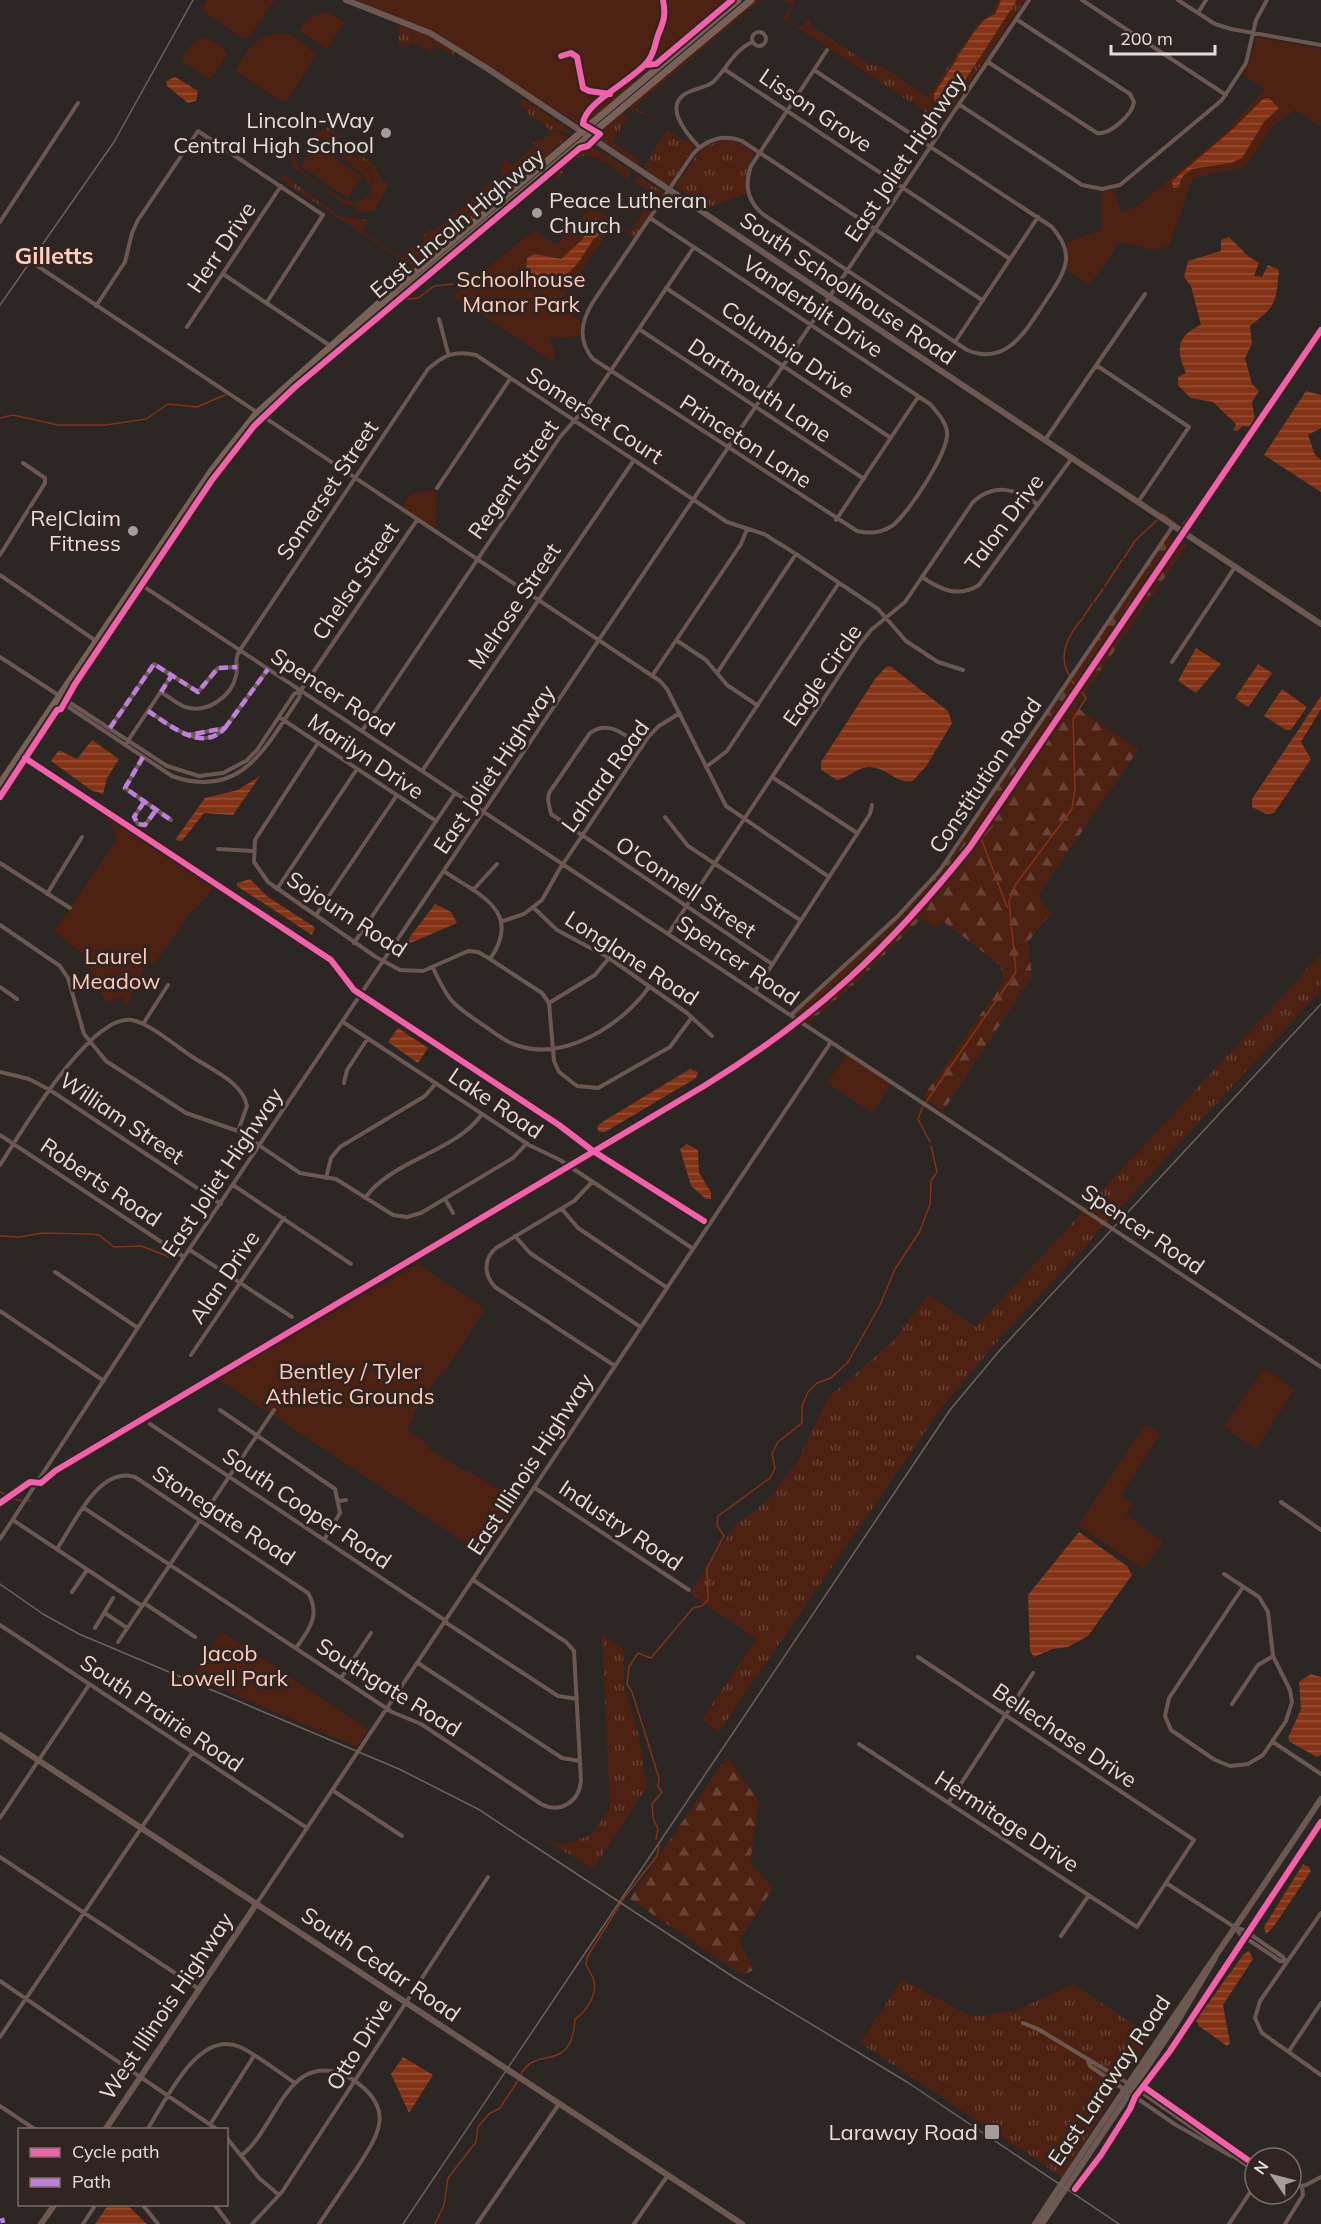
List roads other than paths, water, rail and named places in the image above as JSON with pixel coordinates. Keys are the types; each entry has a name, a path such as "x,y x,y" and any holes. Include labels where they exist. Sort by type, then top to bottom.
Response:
{"main road":[{"name":"South Schoolhouse Road","path":"346,0 430,33 1321,624"},
{"path":"584,134 738,0"},
{"path":"584,134 751,0"},
{"name":"East Lincoln Highway","path":"0,784 221,456 256,414 332,347 402,293 584,134"},
{"name":"South Cedar Road","path":"0,1735 742,2224"},
{"path":"1236,1928 1321,1799"},
{"name":"West Illinois Highway","path":"106,2128 257,1903"},
{"name":"East Laraway Road","path":"1042,2224 1236,1928"},
{"name":"East Laraway Road","path":"1035,2224 1129,2088"},
{"path":"41,2224 54,2206"}],"street":[{"name":"East Joliet Highway","path":"0,1539 184,1257 757,408 1029,0"},
{"path":"1082,0 1226,95"},
{"path":"1178,0 1215,24 1321,45"},
{"path":"1198,13 1206,0"},
{"path":"960,105 1071,179 1086,186 1102,189 1129,180 1226,95 1246,63 1256,20 1267,0"},
{"path":"988,62 1097,133 1108,131 1131,112 1134,105 1130,94 1016,19"},
{"path":"752,42 738,51 713,82 684,95 676,108 678,122 699,147 709,141 732,137 759,152 982,300"},
{"path":"814,70 1038,217 1058,233 1064,244 1066,259 1059,279 1028,327 1013,345 990,354 974,352 955,342 764,215 753,204 747,189 747,178 759,152 827,50"},
{"name":"Lisson Grove","path":"724,69 1010,259"},
{"path":"0,222 78,103"},
{"path":"96,306 126,262 135,225 198,131 323,215 267,302"},
{"name":"Princeton Lane","path":"699,147 587,311 583,322 582,338 588,352 610,371 836,520 851,529 866,533"},
{"name":"Herr Drive","path":"187,327 281,186"},
{"path":"955,342 1038,217"},
{"name":"Vanderbilt Drive","path":"650,218 918,397 940,416 947,431 946,446 940,460 899,519 884,530 866,533"},
{"name":"Regent Street","path":"362,730 560,437 610,371 694,247"},
{"path":"33,263 665,686 726,806 829,877"},
{"path":"223,274 332,347"},
{"name":"Columbia Drive","path":"666,288 891,438"},
{"path":"1044,440 1145,294"},
{"path":"439,319 448,353"},
{"name":"Dartmouth Lane","path":"639,329 864,479"},
{"name":"Somerset Court","path":"448,353 462,352 476,355 720,518 764,534 838,583"},
{"name":"Somerset Street","path":"240,650 428,369 448,353"},
{"path":"1096,365 1189,427 1138,502"},
{"path":"436,488 510,379"},
{"path":"836,520 918,397"},
{"name":"Talon Drive","path":"922,577 940,589 953,592 969,590 979,585 1072,458"},
{"name":"Melrose Street","path":"422,771 634,460"},
{"path":"0,555 45,483 45,478 23,463"},
{"name":"Eagle Circle","path":"668,934 863,640 902,606 980,496 997,489 1008,489 1037,504"},
{"name":"Chelsa Street","path":"301,690 417,520"},
{"name":"Constitution Road","path":"791,1015 898,916 940,870 1173,526"},
{"path":"652,676 741,544 747,529"},
{"path":"717,673 796,555"},
{"path":"1172,662 1235,567"},
{"path":"0,575 96,641"},
{"name":"Spencer Road","path":"136,581 1321,1367"},
{"path":"706,767 722,757 731,745 838,583 875,607 906,641 939,662 963,670"},
{"path":"676,640 706,660 727,685 758,705"},
{"path":"161,692 187,708 203,709 223,698 235,679 237,667 235,659 240,650"},
{"path":"0,657 143,758 181,779 199,782 218,781 250,766 299,699 301,690"},
{"path":"110,728 154,664 198,692 218,668 237,667"},
{"path":"148,711 189,735 204,739 214,737 225,728 268,669"},
{"path":"125,745 172,675"},
{"path":"58,697 68,700 177,771 199,776 216,775 246,761 294,694 301,690"},
{"name":"Lahard Road","path":"534,908 543,900 563,864 642,747 659,726 680,713"},
{"name":"Marilyn Drive","path":"279,717 436,822"},
{"name":"O'Connell Street","path":"642,747 614,729 597,728 587,736 549,793 548,809 554,818 581,837 772,964"},
{"path":"218,849 253,851 258,833 318,743"},
{"path":"143,758 125,786 127,790 171,820"},
{"path":"277,889 357,769"},
{"path":"772,777 857,834"},
{"path":"354,943 456,793"},
{"path":"316,915 397,795"},
{"path":"144,802 134,817 138,824 146,825 156,810"},
{"path":"754,991 870,814 872,805"},
{"path":"665,817 682,841 800,920"},
{"path":"47,894 82,837"},
{"name":"Sojourn Road","path":"253,851 259,873 277,889 383,962 407,972 433,968 468,951 478,952 542,993 549,1003"},
{"path":"0,863 70,908"},
{"path":"473,890 497,864"},
{"path":"445,872 493,904 503,921 502,937 490,958"},
{"path":"503,921 534,908"},
{"name":"Longlane Road","path":"534,908 557,930 609,958 692,1017 712,1036"},
{"path":"0,925 49,956 65,972 81,1026 90,1042 106,1061 186,1113 237,1131 300,1173 339,1181 390,1214 402,1217 416,1215 513,1158 527,1143"},
{"path":"609,958 596,975 549,1003 554,1061 567,1080 587,1089 598,1088 670,1047 692,1017"},
{"path":"433,968 443,990 456,1007 518,1046 552,1048 576,1044 628,1013 649,987"},
{"path":"143,1024 168,985"},
{"path":"0,987 17,999"},
{"path":"0,1165 74,1055 120,1021 129,1019 143,1024 239,1088 247,1106 237,1131"},
{"name":"Lake Road","path":"343,1022 544,1154 560,1160 692,1248"},
{"path":"344,1083 347,1070 368,1038"},
{"name":"East Illinois Highway","path":"257,1903 535,1488 639,1326 717,1215 831,1042"},
{"name":"William Street","path":"0,1071 29,1079 50,1090 221,1204"},
{"path":"326,1178 330,1161 338,1149 425,1096 436,1083"},
{"path":"365,1198 382,1180 469,1128 482,1114"},
{"name":"Roberts Road","path":"0,1135 184,1257"},
{"path":"592,1182 577,1199 494,1249 486,1266 488,1277 495,1287 615,1366"},
{"path":"233,1185 351,1264"},
{"path":"445,1199 453,1213"},
{"path":"562,1209 578,1228 666,1287"},
{"name":"Alan Drive","path":"191,1354 284,1218"},
{"path":"515,1236 526,1251 639,1326"},
{"path":"190,1250 292,1317"},
{"path":"55,1272 138,1328"},
{"path":"0,1311 104,1381"},
{"path":"219,1410 335,1489 340,1512 324,1540"},
{"path":"118,1642 274,1410"},
{"name":"South Cooper Road","path":"150,1424 558,1696 577,1699"},
{"name":"Stonegate Road","path":"57,1549 104,1481 125,1474 138,1478 308,1593 314,1607 313,1622 296,1648"},
{"name":"Industry Road","path":"535,1488 689,1590"},
{"path":"339,1501 346,1500"},
{"path":"1281,1502 1321,1530"},
{"name":"Southgate Road","path":"84,1508 387,1708 421,1724 541,1804 559,1808 571,1802 579,1791 580,1761"},
{"path":"13,1520 87,1570 195,1637"},
{"path":"72,1592 87,1570"},
{"path":"1224,1574 1259,1597 1266,1606 1270,1618 1273,1656 1290,1690 1292,1702 1286,1721 1273,1742 1256,1760 1230,1766 1215,1760 1177,1735 1165,1719 1167,1701 1243,1587"},
{"path":"418,1663 562,1758 580,1761 573,1649 474,1580"},
{"path":"95,1628 113,1598"},
{"path":"105,1613 128,1628"},
{"name":"South Prairie Road","path":"0,1625 307,1828"},
{"path":"341,1678 371,1633"},
{"path":"1232,1704 1258,1665 1273,1656"},
{"name":"Bellechase Drive","path":"918,1657 1194,1840 1166,1883"},
{"path":"949,1802 1033,1673"},
{"path":"0,1818 89,1685"},
{"path":"1273,1742 1321,1774"},
{"name":"Hermitage Drive","path":"859,1744 1137,1927 1166,1883"},
{"path":"0,2037 192,1753"},
{"path":"332,1790 402,1836"},
{"path":"0,1857 199,1989"},
{"name":"Otto Drive","path":"252,2224 279,2195 488,1877"},
{"path":"1166,1883 1236,1928 1244,1930 1283,1957 1286,1962"},
{"path":"1061,1936 1089,1895"},
{"path":"1321,1913 1259,2003 1255,2018 1262,2033 1321,2075"},
{"path":"0,1981 211,2122 216,2128"},
{"path":"1289,2051 1321,2003"},
{"path":"1023,2023 1038,2029 1088,2061 1090,2066 1175,2114 1243,2163"},
{"path":"148,2128 194,2058 208,2048 232,2045 254,2056 295,2083"},
{"path":"211,2122 254,2056"},
{"path":"1088,2061 1094,2061 1170,2122 1232,2156"},
{"path":"242,2156 255,2143 295,2083 310,2073 328,2070 342,2073 368,2091 376,2101 380,2112 379,2130 319,2224"},
{"path":"477,2224 559,2104"},
{"path":"0,2106 33,2128"},
{"path":"1170,2122 1175,2114"},
{"path":"228,2139 259,2178 279,2195"},
{"path":"634,2224 668,2175"},
{"path":"1303,2185 1321,2176"},
{"path":"1230,2224 1243,2204"},
{"path":"83,2224 95,2206"},
{"path":"143,2206 158,2224"},
{"path":"215,2206 229,2224"},
{"path":"1285,2224 1297,2206"}],"waterway":[{"path":"401,300 418,298 434,286 453,284"},
{"path":"0,418 13,415 58,425 106,425 146,419 168,404 197,407 225,395"},
{"path":"1183,524 1200,502"},
{"path":"1162,514 1175,523"},
{"path":"1124,558 1135,541 1157,520"},
{"path":"1105,586 1122,560"},
{"path":"1094,602 1103,589"},
{"path":"1084,616 1092,604"},
{"path":"1069,675 1064,652 1069,638 1083,618"},
{"path":"1072,681 1076,686"},
{"path":"926,1102 1016,972 1009,901 1016,884 1072,809 1075,788 1073,719 1086,698 1080,689"},
{"path":"993,826 981,838 1007,907"},
{"path":"923,1106 918,1119 930,1142"},
{"path":"656,1839 658,1829 653,1818 652,1804 662,1792 658,1787 659,1778 632,1692 627,1684 629,1667 638,1653 651,1658 693,1608 702,1606 708,1600 707,1568 724,1536 717,1525 718,1516 770,1478 775,1468 772,1454 778,1442 802,1423 802,1406 808,1392 817,1383 831,1378 848,1362 880,1305 895,1269 920,1231 930,1204 931,1181 937,1172 931,1146"},
{"path":"0,1236 19,1237 43,1233 99,1235 114,1247 141,1246 175,1259"},
{"path":"0,1492 8,1496"},
{"path":"12,1498 21,1501"},
{"path":"521,2075 534,2061 560,2054 567,2047 575,2019 587,2008 594,1992 593,1979 586,1964 587,1957 624,1898 657,1856 659,1846"},
{"path":"435,2224 444,2205 448,2178 476,2142 478,2127 489,2114 500,2108 519,2079"}],"railway":[{"path":"0,305 114,142 193,0"},
{"path":"403,2224 950,1410 1000,1350 1321,1004"},
{"path":"0,1584 43,1614 79,1634 399,1769 478,1809 735,1978 907,2082 1119,2224"}],"place":[{"name":"Lincoln-Way Central High School","path":"386,133"},
{"name":"Peace Lutheran Church","path":"537,213"},
{"name":"Re|Claim Fitness","path":"133,531"},
{"name":"Laraway Road","path":"992,2132"}],"district":[{"name":"Gilletts","path":"54,255"}],"park label":[{"name":"Schoolhouse Manor Park","path":"521,292"},
{"name":"Laurel Meadow","path":"116,968"},
{"name":"Bentley / Tyler Athletic Grounds","path":"350,1384"},
{"name":"Jacob Lowell Park","path":"229,1666"}]}
